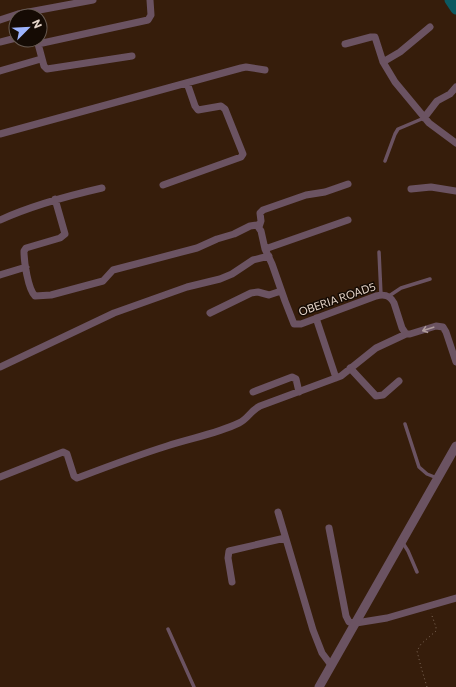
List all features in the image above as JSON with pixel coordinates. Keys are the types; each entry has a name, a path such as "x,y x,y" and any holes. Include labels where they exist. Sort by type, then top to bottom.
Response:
{"street":[{"path":"48,10 93,0"},
{"path":"48,40 148,20 151,15 150,0"},
{"path":"383,62 400,52 430,28"},
{"path":"345,44 375,37 383,62 396,82 424,118 456,143"},
{"path":"38,48 45,68 49,69 132,56"},
{"path":"0,71 41,58"},
{"path":"0,134 246,67 265,70"},
{"path":"163,185 241,157 243,154 225,109 221,106 198,110 195,106 187,83"},
{"path":"424,118 438,101 450,94 456,87"},
{"path":"210,313 251,293 258,292 269,296 282,291 265,249 260,227 260,213 263,210 306,195 321,193 348,184"},
{"path":"411,189 431,187 456,192"},
{"path":"0,220 22,210 55,199 102,188"},
{"path":"55,199 65,234 60,238 24,249 26,267 32,292 35,296 41,297 103,281 113,270 197,248 217,239 234,234 250,226 257,225 260,227"},
{"path":"265,249 348,220"},
{"path":"0,367 114,313 188,287 220,279 232,274 253,260 269,256"},
{"path":"0,275 26,267"},
{"name":"OBERIA ROAD5","path":"282,291 294,324 300,324 381,295 389,296 394,302 402,328 406,334"},
{"path":"316,318 336,378"},
{"path":"0,476 63,452 67,454 74,476 77,478 168,446 236,425 244,421 256,408 336,378 376,348 406,334 436,326 443,327 446,332 456,362"},
{"path":"350,368 376,396 383,395 399,381"},
{"path":"253,392 292,377 296,379 299,392"},
{"path":"319,687 456,446"},
{"path":"278,512 313,630 322,653 331,665"},
{"path":"329,528 346,616 349,622 356,623 381,619 429,607 456,598"},
{"path":"232,582 228,558 229,551 285,538"}],"lane":[{"path":"385,161 398,129 424,118"},
{"path":"379,252 381,295"},
{"path":"389,296 401,288 430,279"},
{"path":"406,424 419,467 426,474 437,478"},
{"path":"402,542 408,551 417,572"},
{"path":"168,629 194,687"}],"path":[{"path":"427,687 417,652 421,644 436,631 429,607"}],"waterway":[{"path":"450,0 456,9"}]}
